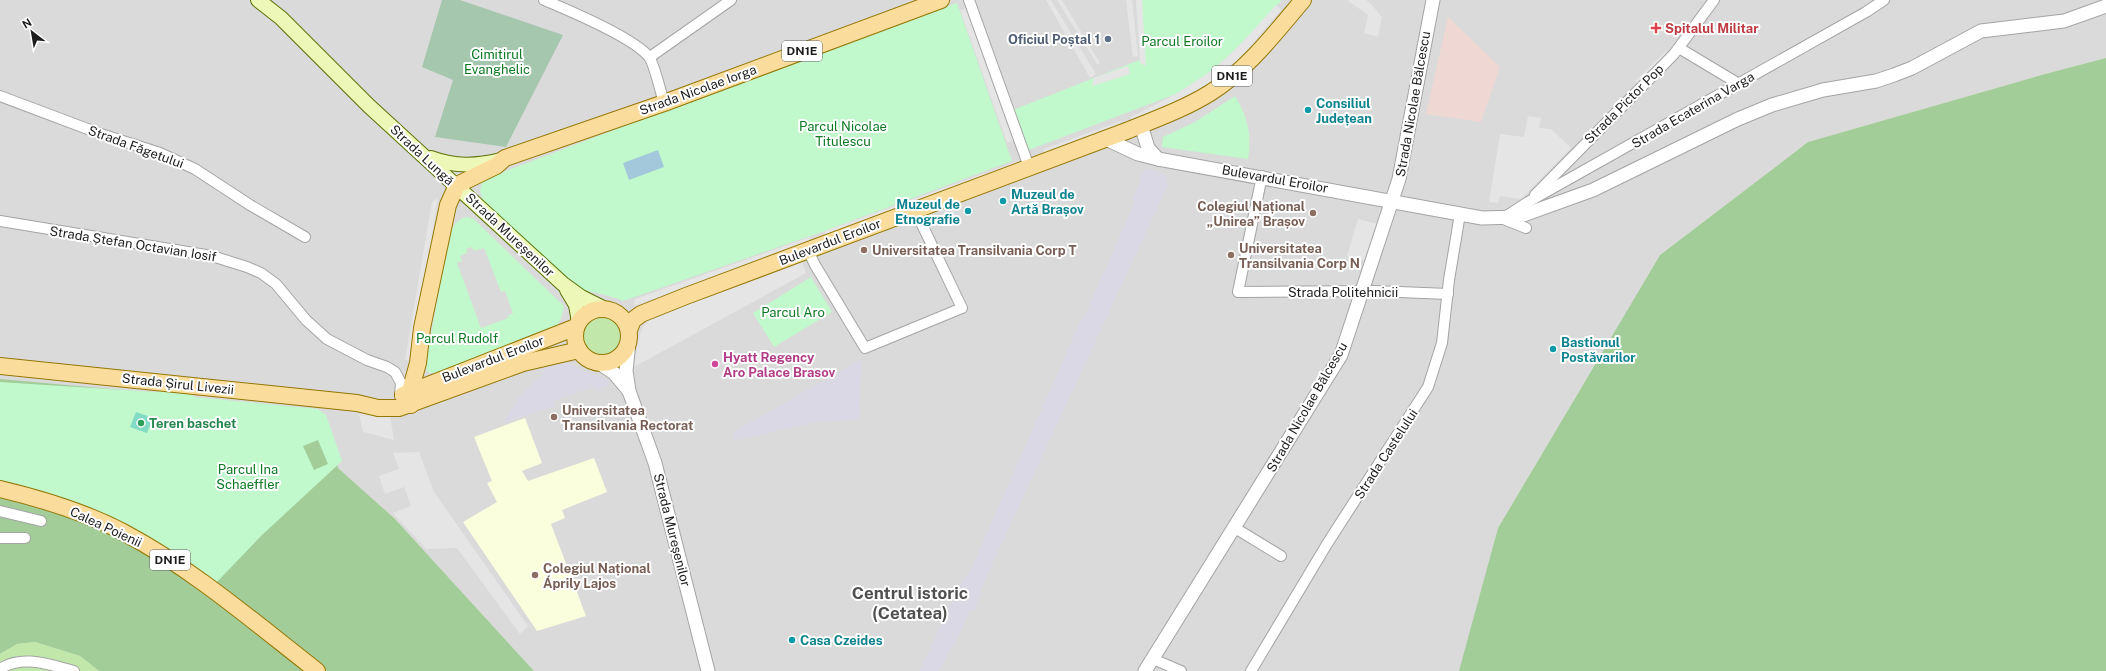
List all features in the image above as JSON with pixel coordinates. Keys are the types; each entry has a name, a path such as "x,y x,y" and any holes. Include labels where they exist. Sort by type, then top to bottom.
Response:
{"main road":[{"name":"Strada Lungă","path":"258,0 281,18 369,106 457,185 448,205 439,240 422,328 418,363 407,397"},
{"name":"Strada Nicolae Iorga","path":"457,185 496,166 505,158 664,103 941,0"},
{"name":"Bulevardul Eroilor","path":"629,336 633,320 642,314 1181,109 1217,88 1253,56 1303,0"},
{"path":"425,156 452,165 479,164 505,158"},
{"name":"Strada Mureșenilor","path":"457,185 563,284 581,297 606,309"},
{"name":"Strada Mureșenilor","path":"563,284 573,298 577,324"},
{"path":"600,363 591,361 579,350 575,337 577,324 590,312 606,309 621,316 629,336"},
{"name":"Bulevardul Eroilor","path":"432,389 577,324"},
{"name":"DN1E","path":"600,363 615,360 621,356 629,336"},
{"name":"Bulevardul Eroilor","path":"407,397 523,363 579,350"},
{"path":"418,363 432,389"},
{"name":"Strada Șirul Livezii","path":"0,366 357,403 389,409 407,397"},
{"name":"Calea Poienii","path":"0,489 29,496 79,513 127,534 193,575 317,671"}],"street":[{"path":"544,0 625,38 650,57 664,103"},
{"path":"650,57 731,0"},
{"path":"969,0 1029,166"},
{"name":"Strada Nicolae Bălcescu","path":"1146,671 1341,355 1399,179 1433,0"},
{"name":"Strada Pictor Pop","path":"1528,202 1679,48 1714,0"},
{"name":"Strada Ecaterina Varga","path":"1501,218 1866,12 1884,0"},
{"name":"Bulevardul Eroilor","path":"1106,138 1138,154 1158,159 1262,176 1491,219 1524,215 1602,186 1738,119 1772,105 1824,90 1876,81 1894,75 1912,68 1981,31 2064,21 2106,6"},
{"path":"1679,48 1739,84"},
{"name":"Strada Făgetului","path":"0,96 101,134 160,153 195,169 250,205 306,238"},
{"path":"1142,125 1148,148 1158,159"},
{"name":"Strada Politehnicii","path":"1262,176 1238,292 1363,291 1448,294"},
{"path":"808,250 815,265 865,348 962,308 915,210"},
{"name":"Strada Castelului","path":"1251,671 1327,544 1428,387 1442,343 1460,214"},
{"path":"1501,218 1526,228"},
{"name":"Strada Ștefan Octavian Iosif","path":"0,221 196,253 247,266 261,273 276,284 306,320 327,339 366,360 387,367 395,372 407,397"},
{"name":"Strada Mureșenilor","path":"629,336 626,371 628,391 655,463 708,671"},
{"name":"Strada Mureșenilor","path":"600,363 614,373 628,391"},
{"path":"0,512 41,521"},
{"path":"1235,528 1281,556"},
{"path":"0,538 25,538"},
{"path":"1153,659 1181,671"},
{"path":"0,669 8,664 20,660 74,671"}],"shaded area":[{"path":"0,0 2106,0 2106,58 1808,142 1660,255 1498,528 1460,671 534,671 395,519 0,523"},
{"path":"1046,0 1051,0 1096,74 1090,78"},
{"path":"1057,0 1062,0 1100,63 1097,64"},
{"path":"1126,0 1132,0 1138,56 1133,57"},
{"path":"1136,0 1142,0 1146,66 1140,63"},
{"path":"1347,0 1366,0 1372,5 1382,17 1378,37 1364,33 1368,15"},
{"path":"1276,5 1281,10 1234,65 1216,80 1177,104 1132,124 1131,117 1176,94 1210,72 1236,49"},
{"path":"968,8 1015,140 1007,143 960,10"},
{"path":"1448,17 1500,67 1481,122 1426,114"},
{"path":"1666,51 1670,55 1639,86 1635,81"},
{"path":"1128,66 1130,74 1092,86 1094,78"},
{"path":"1528,116 1541,118 1539,128 1551,129 1571,148 1521,199 1500,196 1498,203 1489,202 1500,134 1524,137"},
{"path":"1121,121 1119,128 1043,157 1044,149"},
{"path":"1018,161 1016,166 824,237 825,231"},
{"path":"1148,168 1166,175 1168,185 987,575 974,611 970,610 954,646 952,646 939,671 919,671 961,584 971,569 1135,201 1132,200 1140,182 1141,174"},
{"path":"438,198 412,359 405,360 432,202"},
{"path":"1358,219 1378,224 1366,261 1347,256"},
{"path":"810,237 809,243 634,306 635,299"},
{"path":"802,262 806,273 634,367 639,337 643,327 649,320"},
{"path":"560,359 585,372 608,379 610,385 596,390 594,387 553,401 555,406 503,423 520,396 551,363"},
{"path":"862,359 859,404 860,419 812,423 734,441 733,432"},
{"path":"359,414 390,416 394,440 363,432"},
{"name":"Colegiul Național Áprily Lajos","path":"525,418 542,463 522,471 528,481 594,458 607,492 562,510 565,518 551,524 586,616 537,631 463,522 497,502 487,483 492,481 474,437"},
{"path":"419,452 434,492 528,626 520,634 457,548 426,549 393,513 411,506 404,487 385,494 379,476 399,469 393,453"}],"green space":[{"name":"Cimitirul Evanghelic","path":"442,0 460,0 563,35 506,147 435,137 453,80 422,67"},
{"name":"Parcul Eroilor","path":"1136,0 1282,0 1236,49 1210,72 1176,94 1026,151 1013,110 1142,59"},
{"name":"Parcul Nicolae Titulescu","path":"957,3 1012,161 822,232 623,301 569,284 483,200 480,191 482,182 493,176 814,54"},
{"path":"2106,58 2106,671 1459,671 1498,528 1660,255 1808,142"},
{"path":"1235,96 1243,111 1248,127 1248,159 1162,147 1163,137 1195,122"},
{"name":"Parcul Rudolf","path":"467,217 474,219 564,306 563,313 560,321 554,329 437,373 429,373 425,367 449,236 455,224","holes":["472,247 474,251 484,248 501,292 505,291 513,313 508,316 508,318 481,328 457,263 462,261 460,256 467,253 466,249"]},
{"name":"Parcul Aro","path":"811,277 832,312 774,347 753,313"},
{"path":"599,315 607,315 618,321 624,332 624,340 618,351 607,357 599,357 588,351 582,340 582,332 588,321"},
{"path":"0,379 133,391 323,415 338,468 395,519 534,671 99,671 80,656 35,642 17,644 0,654"},
{"name":"Parcul Ina Schaeffler","path":"0,382 155,392 176,388 189,390 194,397 318,409 326,415 342,461 261,536 215,584 113,522 0,486","holes":["318,440 328,464 314,470 303,446"]},
{"name":"Teren baschet","path":"136,412 153,418 147,433 130,427"},
{"path":"35,642 80,656 99,671 0,671 0,654 17,644"}],"water":[{"path":"658,150 664,167 629,180 623,163"}],"place":[{"name":"Spitalul Militar","path":"1656,28"},
{"name":"Oficiul Poștal 1","path":"1108,39"},
{"name":"Consiliul Județean","path":"1308,110"},
{"name":"Muzeul de Artă Brașov","path":"1003,201"},
{"name":"Muzeul de Etnografie","path":"968,211"},
{"name":"Colegiul Național „Unirea” Brașov","path":"1313,213"},
{"name":"Universitatea Transilvania Corp T","path":"864,250"},
{"name":"Universitatea Transilvania Corp N","path":"1231,255"},
{"name":"Bastionul Postăvarilor","path":"1553,349"},
{"name":"Hyatt Regency Aro Palace Brasov","path":"715,364"},
{"name":"Universitatea Transilvania Rectorat","path":"554,417"},
{"name":"Teren baschet","path":"141,423"},
{"name":"Colegiul Național Áprily Lajos","path":"535,575"},
{"name":"Casa Czeides","path":"792,640"}],"district":[{"name":"Centrul istoric (Cetatea)","path":"910,603"}]}
